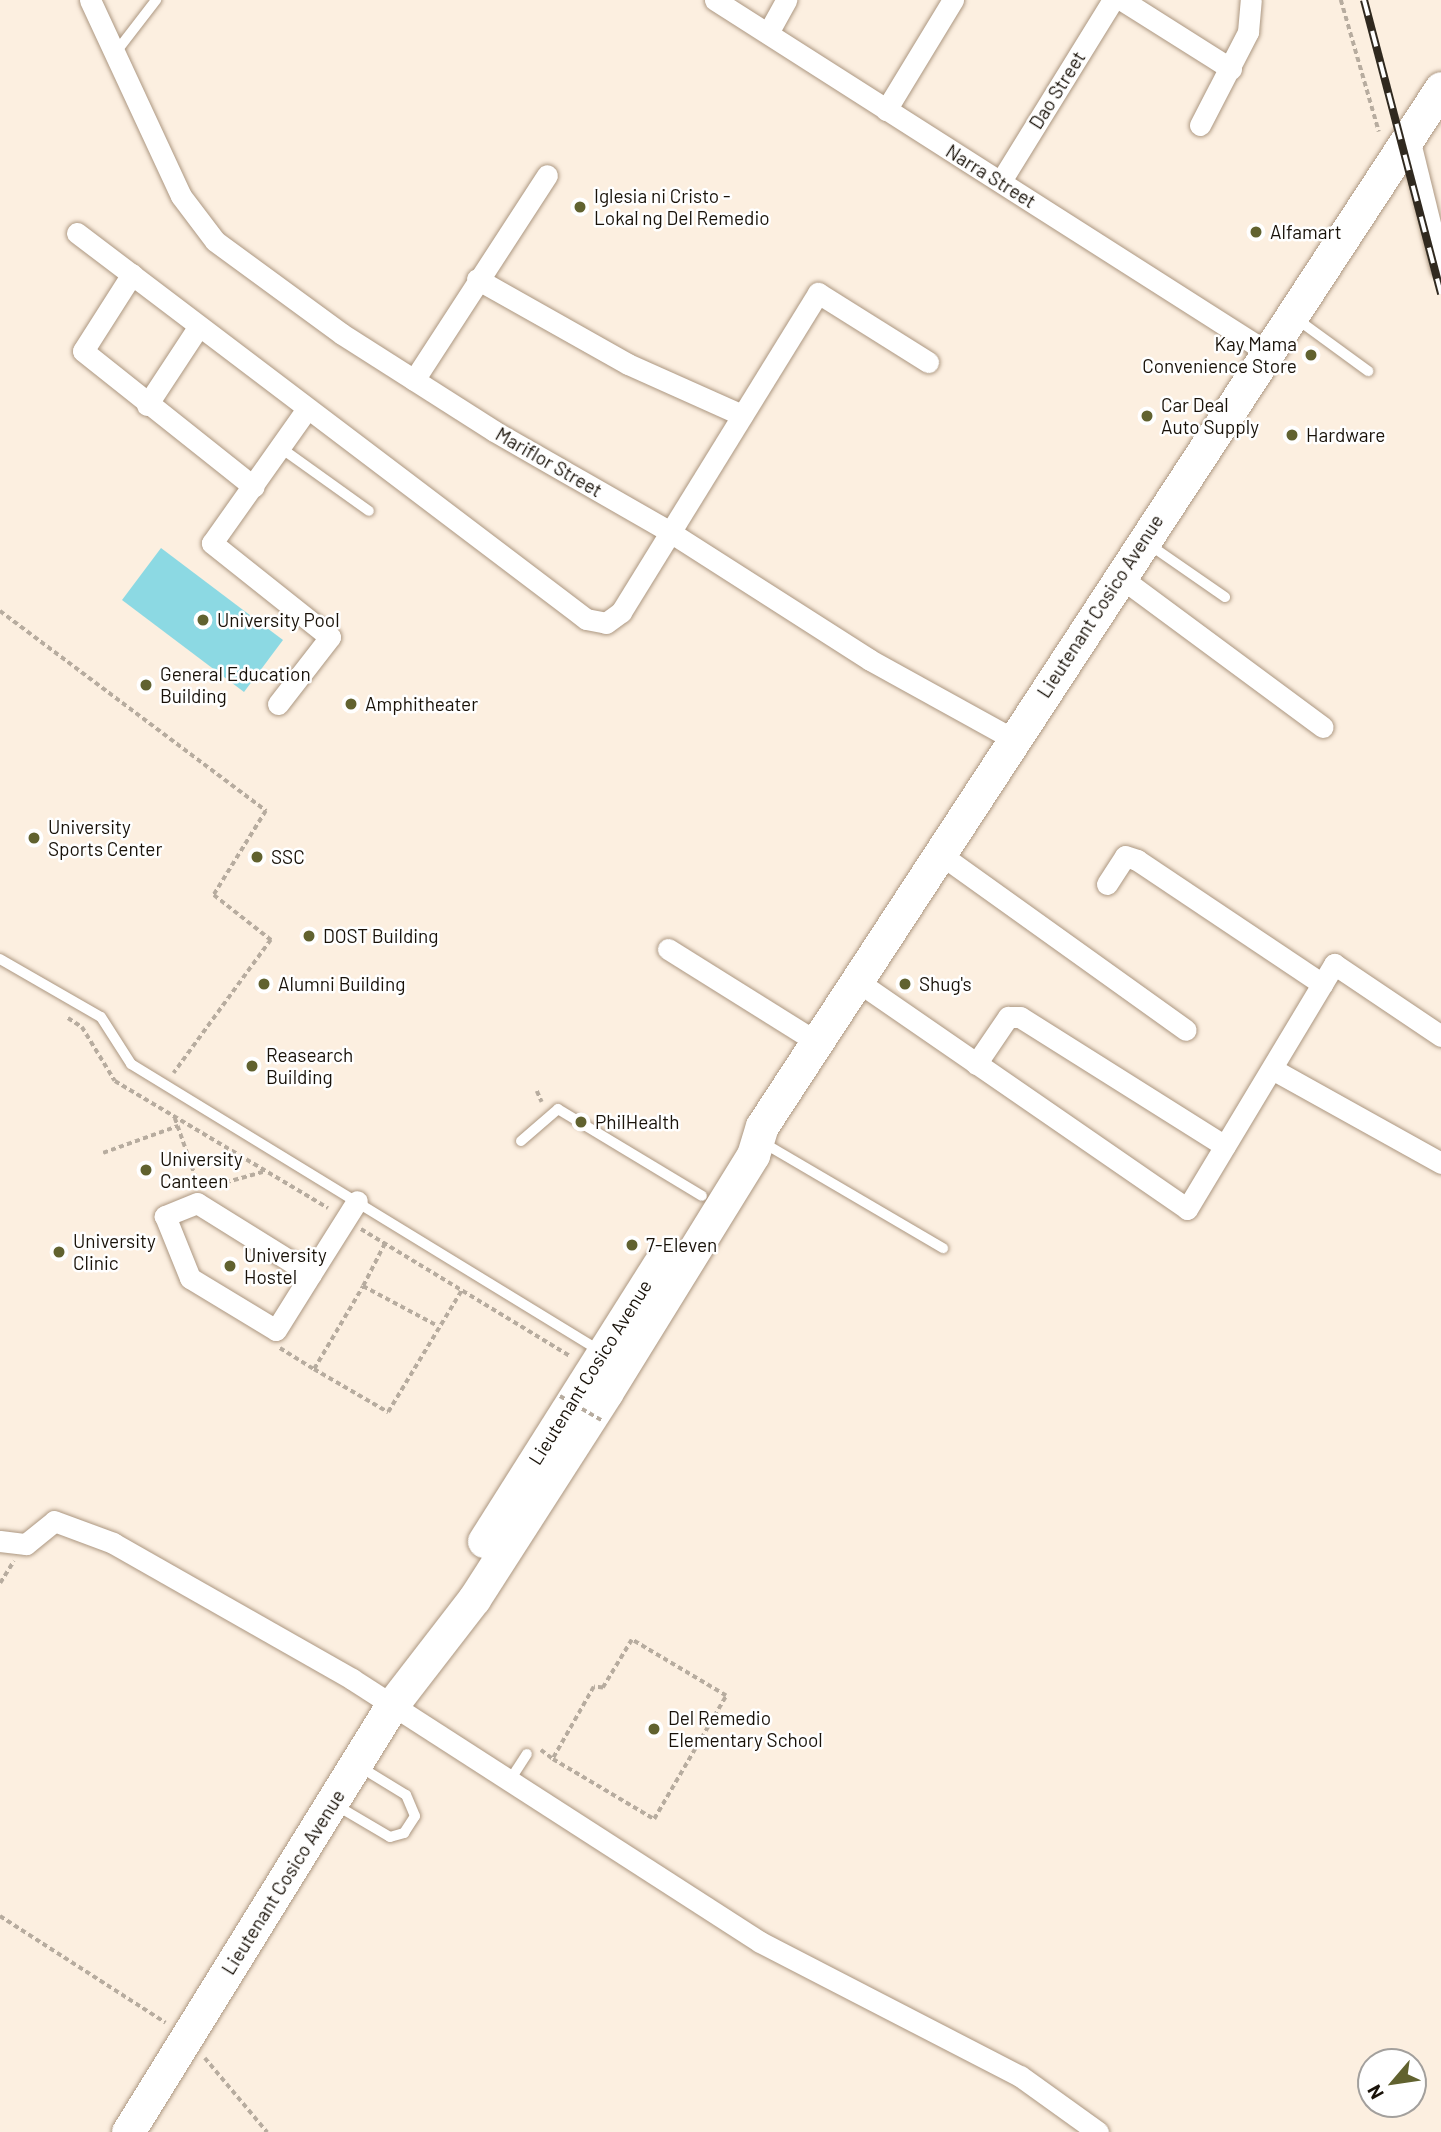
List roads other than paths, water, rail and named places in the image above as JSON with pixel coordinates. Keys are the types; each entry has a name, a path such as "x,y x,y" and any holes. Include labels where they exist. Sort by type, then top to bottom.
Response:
{"main road":[{"name":"Lieutenant Cosico Avenue","path":"128,2132 392,1705 441,1634 474,1599 525,1519 756,1133 1142,540 1441,88"},
{"name":"Lieutenant Cosico Avenue","path":"441,1634 454,1589 597,1360 702,1196 756,1133"}],"street":[{"name":"Mariflor Street","path":"90,0 181,196 215,242 414,380 670,532 870,660 1013,739"},
{"name":"Narra Street","path":"715,0 1267,352"},
{"path":"768,33 786,0"},
{"path":"886,110 953,0"},
{"name":"Dao Street","path":"1001,181 1113,0"},
{"path":"1122,0 1231,69"},
{"path":"1200,125 1248,32 1251,0"},
{"path":"1409,138 1441,268"},
{"path":"414,380 547,174"},
{"path":"77,233 132,274 197,329 586,619 606,623 621,612 818,293 928,362"},
{"path":"132,274 83,352 254,487"},
{"path":"477,279 628,364 742,415"},
{"path":"147,405 197,329"},
{"path":"278,704 330,637 212,547 307,409"},
{"path":"1119,577 1323,727"},
{"path":"940,854 1186,1030"},
{"path":"1107,884 1125,856 1137,860 1322,984"},
{"path":"668,949 817,1042"},
{"path":"857,981 1187,1209 1274,1070 1334,964 1441,1036"},
{"path":"976,1064 1008,1017 1020,1017 1225,1146"},
{"path":"1274,1070 1441,1163"},
{"path":"312,1274 197,1203 165,1216 190,1278 276,1330 312,1274 351,1210"},
{"path":"0,1541 26,1544 54,1521 76,1524 392,1705 760,1942 1020,2076 1098,2132"}],"lane":[{"path":"116,52 156,0"},
{"path":"1291,315 1368,371"},
{"path":"281,447 369,511"},
{"path":"1142,540 1225,597"},
{"path":"0,959 100,1017 131,1064 351,1210 597,1360"},
{"path":"521,1141 558,1109 702,1196"},
{"path":"756,1133 943,1248"},
{"path":"510,1780 527,1754"},
{"path":"332,1802 390,1838 404,1833 415,1816 406,1795 356,1764"}],"water":[{"name":"University Pool","path":"161,548 283,640 244,692 122,600"}],"railway":[{"path":"1364,0 1441,294"}],"place":[{"name":"Iglesia ni Cristo - Lokal ng Del Remedio","path":"580,207"},
{"name":"Alfamart","path":"1256,232"},
{"name":"Kay Mama Convenience Store","path":"1311,355"},
{"name":"Car Deal Auto Supply","path":"1147,416"},
{"name":"Hardware","path":"1292,435"},
{"name":"University Pool","path":"203,620"},
{"name":"General Education Building","path":"146,685"},
{"name":"Amphitheater","path":"351,704"},
{"name":"University Sports Center","path":"34,838"},
{"name":"SSC","path":"257,857"},
{"name":"DOST Building","path":"309,936"},
{"name":"Alumni Building","path":"264,984"},
{"name":"Shug's","path":"905,984"},
{"name":"Reasearch Building","path":"252,1066"},
{"name":"PhilHealth","path":"581,1122"},
{"name":"University Canteen","path":"146,1170"},
{"name":"7-Eleven","path":"632,1245"},
{"name":"University Clinic","path":"59,1252"},
{"name":"University Hostel","path":"230,1266"},
{"name":"Del Remedio Elementary School","path":"654,1729"}]}
